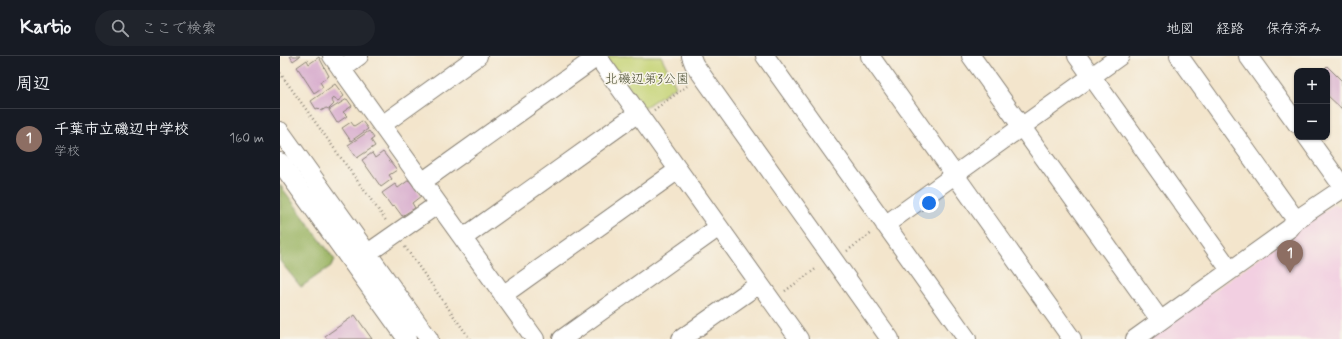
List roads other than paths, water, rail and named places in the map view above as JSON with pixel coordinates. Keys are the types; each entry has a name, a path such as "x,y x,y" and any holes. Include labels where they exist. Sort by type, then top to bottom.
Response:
{"street":[{"path":"359,56 337,62 535,339"},
{"path":"382,125 478,56"},
{"path":"691,56 694,64 890,339"},
{"path":"765,56 967,339"},
{"path":"870,56 1072,339"},
{"path":"972,56 1160,320"},
{"path":"1077,56 1230,270"},
{"path":"885,225 1120,56"},
{"path":"1179,56 1296,220"},
{"path":"1248,56 1294,120"},
{"path":"422,182 597,57 799,339"},
{"path":"462,238 640,116"},
{"path":"280,131 360,258 407,339"},
{"path":"1309,140 1342,186"},
{"path":"280,162 429,339"},
{"path":"503,295 678,170"},
{"path":"1135,339 1290,228 1296,220 1342,189"},
{"path":"360,258 438,204"},
{"path":"562,339 719,227"},
{"path":"681,339 759,284"}],"place":[{"name":"千葉市立磯辺中学校","path":"1290,273"}],"park label":[{"name":"北磯辺第3公園","path":"647,79"}]}
